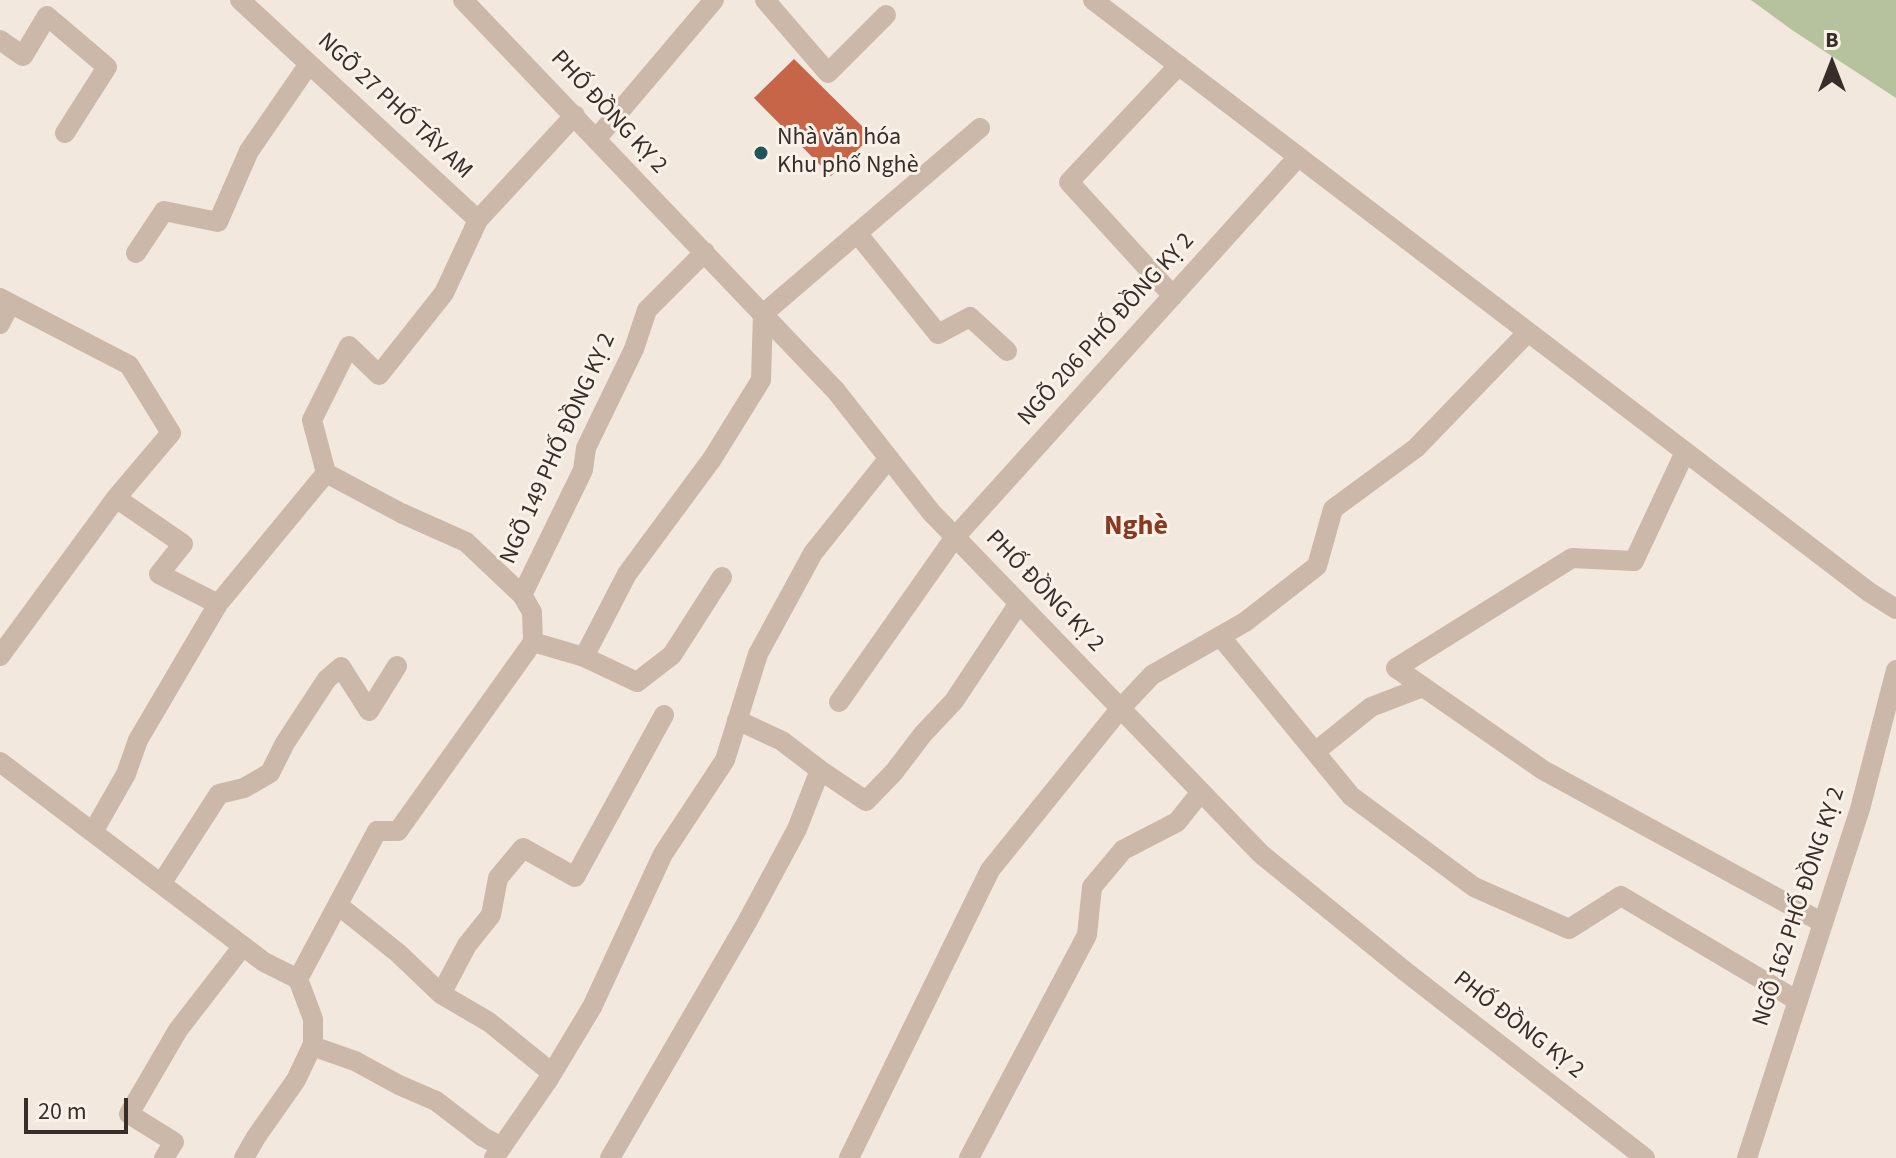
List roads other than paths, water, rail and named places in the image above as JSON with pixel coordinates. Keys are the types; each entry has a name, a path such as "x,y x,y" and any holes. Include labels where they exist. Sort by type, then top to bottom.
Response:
{"street":[{"name":"NGÕ 27 PHỐ TÂY AM","path":"240,0 478,220"},
{"name":"PHỐ ĐỒNG KỴ 2","path":"463,0 836,391 931,512 1273,864 1634,1154"},
{"path":"597,138 714,0"},
{"path":"765,0 828,73 886,15"},
{"path":"1093,0 1869,592 1896,609"},
{"path":"0,40 23,56 47,16 107,67 65,133"},
{"path":"136,253 164,211 218,222 249,151 309,64"},
{"path":"1173,296 1069,182 1179,65"},
{"path":"522,595 466,542 401,513 326,473 312,420 349,346 379,375 444,293 478,220 575,115"},
{"path":"584,657 627,574 712,459 761,380 763,314 980,128"},
{"name":"NGÕ 206 PHỐ ĐỒNG KỴ 2","path":"839,702 955,537 1298,157"},
{"path":"857,233 938,334 970,317 1007,351"},
{"name":"NGÕ 149 PHỐ ĐỒNG KỴ 2","path":"533,642 532,612 522,595 583,470 586,448 634,349 647,310 705,252"},
{"path":"0,324 5,301 129,365 171,433 116,498 0,656"},
{"path":"849,1158 990,870 1120,709 1152,675 1245,622 1317,566 1333,509 1416,448 1528,332"},
{"path":"1685,452 1634,561 1572,558 1396,668 1543,770 1823,923"},
{"path":"312,1046 355,1061 436,1101 498,1152 592,1007 663,854 725,760 758,654 813,553 889,458"},
{"path":"93,832 126,774 138,740 218,604 326,473"},
{"path":"116,498 183,544 159,574 218,604"},
{"path":"298,979 377,831 398,831 533,642 584,657 637,682 672,655 722,577"},
{"path":"737,720 782,741 866,801 954,701 1019,603"},
{"path":"1220,636 1351,796 1474,887 1569,929 1621,896 1798,1001"},
{"path":"161,884 219,794 244,788 270,773 285,743 327,679 341,667 369,711 397,666"},
{"name":"NGÕ 162 PHỐ ĐỒNG KỴ 2","path":"1747,1158 1860,809 1896,670"},
{"path":"1315,752 1371,707 1423,687"},
{"path":"441,994 467,945 491,915 498,878 523,848 575,877 664,715"},
{"path":"0,762 264,962 298,979 313,1019 312,1046 296,1080 244,1158"},
{"path":"610,1158 747,922 797,829 820,770"},
{"path":"969,1158 1087,935 1092,887 1123,850 1177,822 1201,792"},
{"path":"338,905 398,953 441,994 489,1022 552,1073"},
{"path":"164,1158 174,1142 129,1114 178,1030 243,946"}],"place":[{"name":"Nhà văn hóa Khu phố Nghè","path":"761,153"}],"district":[{"name":"Nghè","path":"1136,528"}]}
